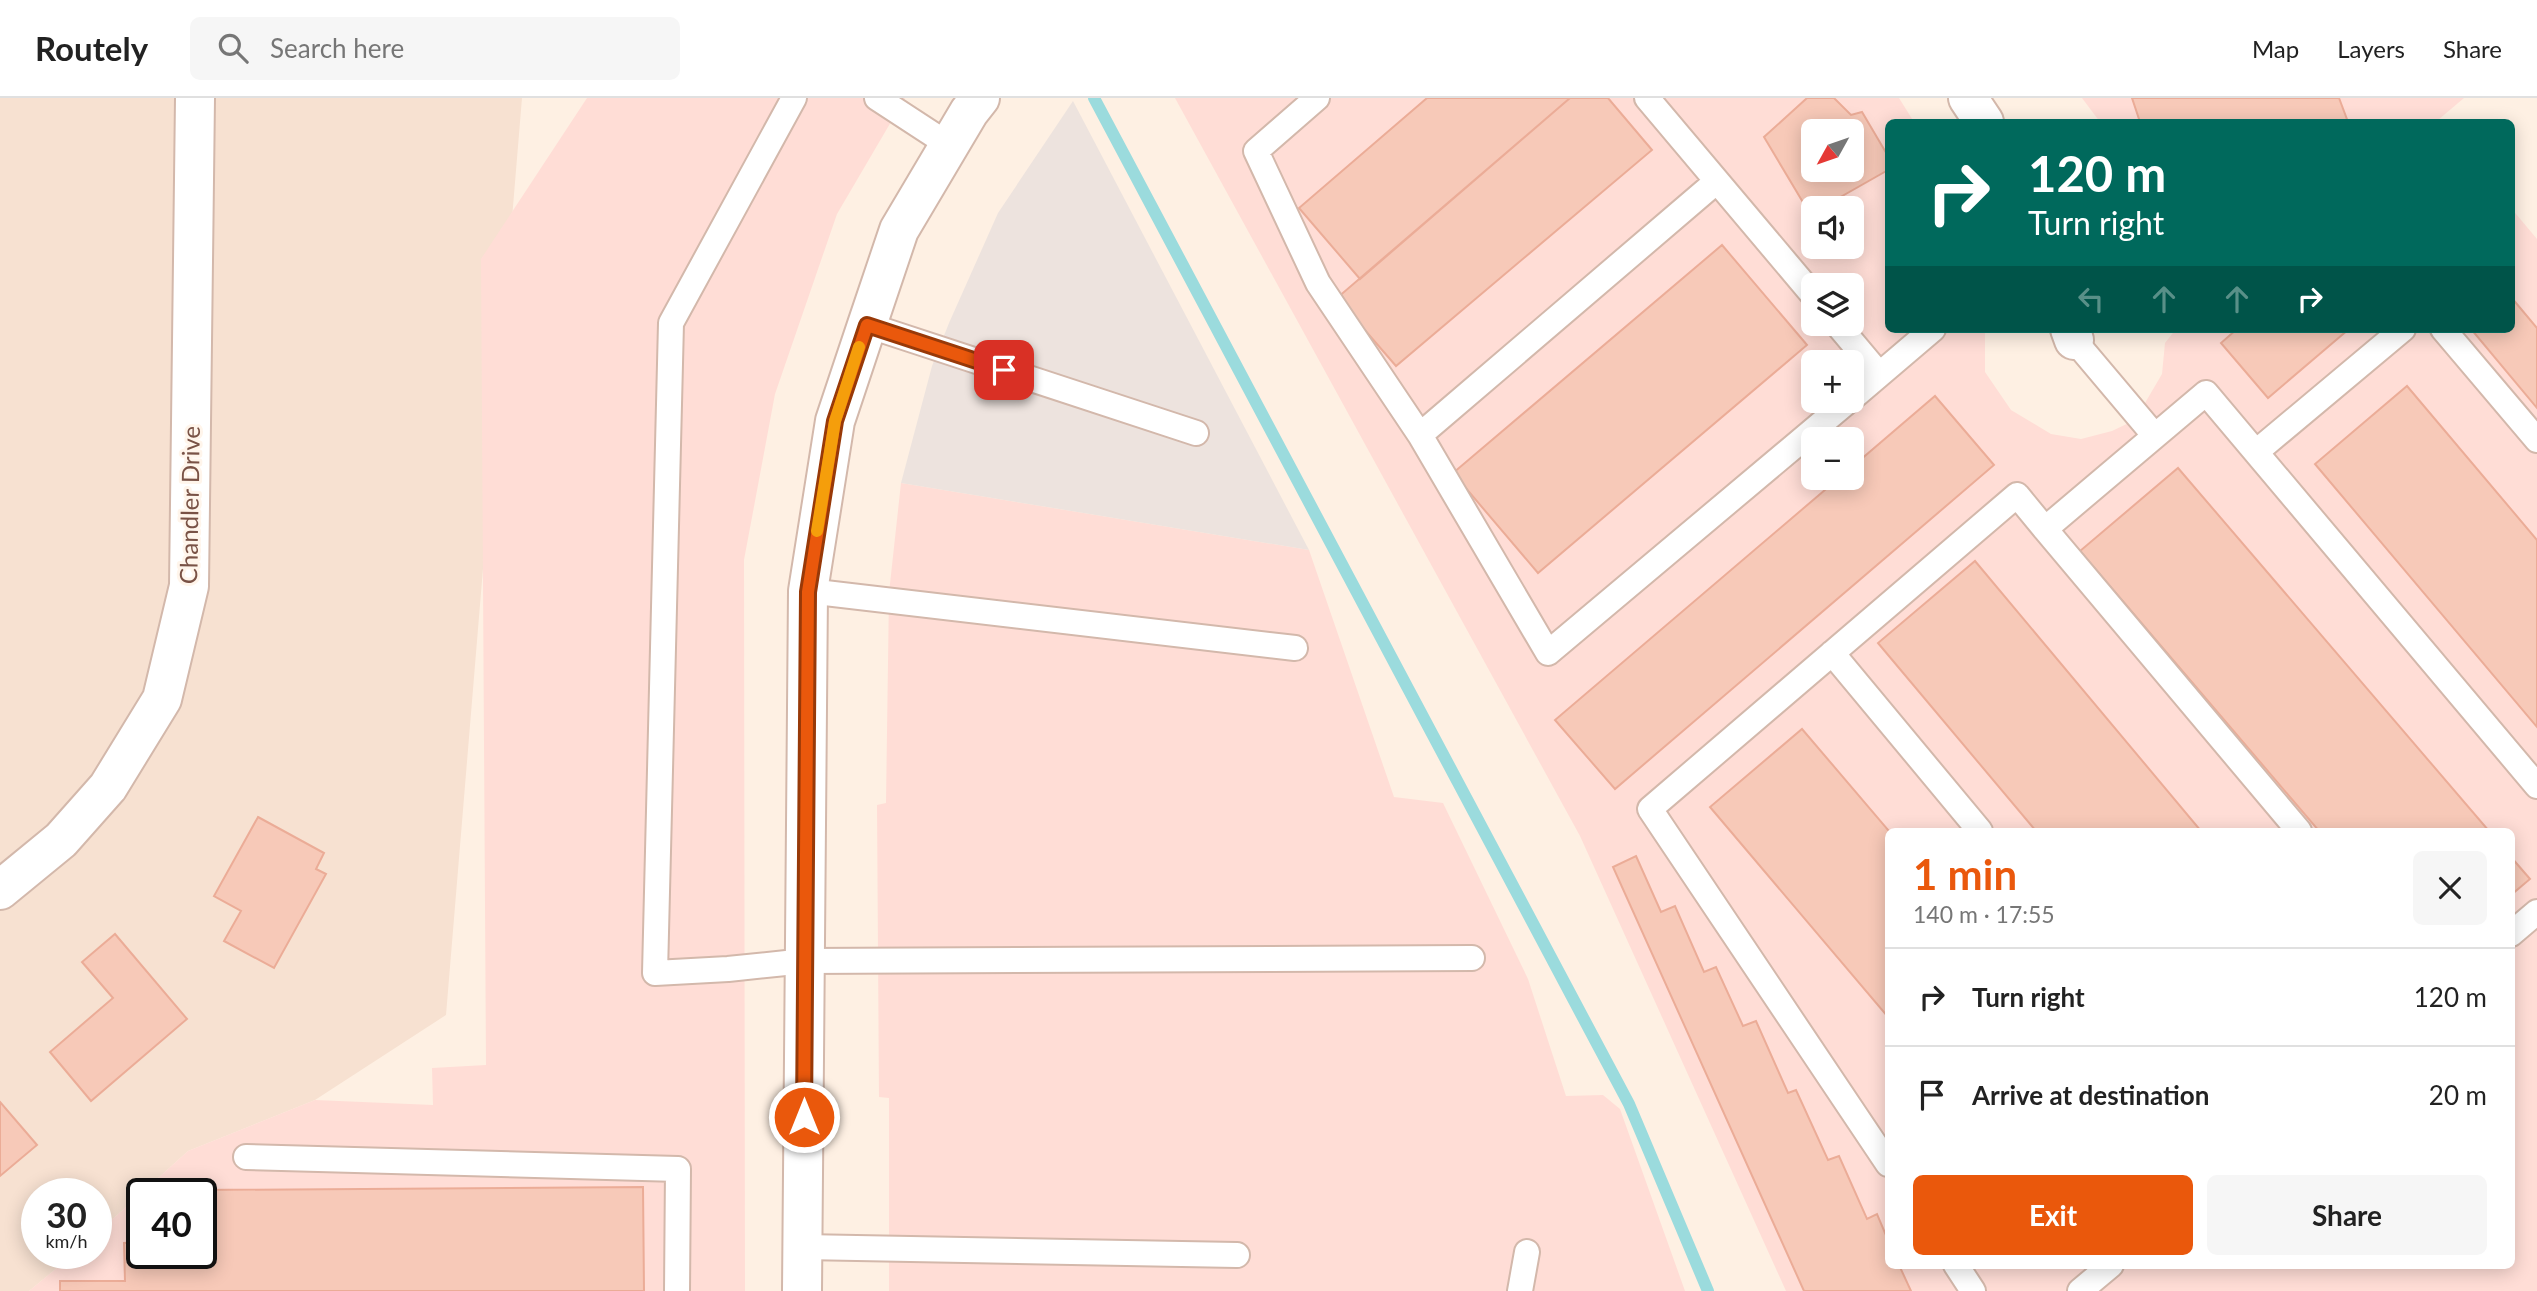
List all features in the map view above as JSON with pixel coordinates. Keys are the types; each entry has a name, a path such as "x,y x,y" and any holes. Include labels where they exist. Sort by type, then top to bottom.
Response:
{"street":[{"name":"Chandler Drive","path":"0,890 61,840 107,787 162,699 189,586 195,98"},
{"path":"802,1291 808,592 835,421 899,230 980,98"},
{"path":"1968,98 1982,119"}],"lane":[{"path":"794,98 671,323 655,973 805,961 1472,958"},
{"path":"877,98 949,145"},
{"path":"1317,98 1256,151 1318,283 1420,435 1548,653 1833,413"},
{"path":"1647,98 1801,281"},
{"path":"1420,435 1717,181"},
{"path":"867,325 1196,433"},
{"path":"1864,387 1928,333"},
{"path":"2256,452 2398,333"},
{"path":"2446,333 2537,440"},
{"path":"2072,334 2155,436"},
{"path":"1847,336 1880,374"},
{"path":"2045,529 2206,393 2537,786"},
{"path":"1885,1160 1650,809 2017,495 2296,828"},
{"path":"808,592 1295,648"},
{"path":"1832,653 1978,828"},
{"path":"2515,931 2537,912"},
{"path":"246,1157 678,1169 677,1291"},
{"path":"803,1247 1237,1255"},
{"path":"1520,1291 1527,1252"},
{"path":"1959,1269 1973,1291"},
{"path":"2080,1291 2106,1269"}],"shaded area":[{"path":"0,98 522,98 446,1015 315,1100 188,1151 158,1178 126,1178 126,1207 112,1220 112,1178 21,1178 21,1269 56,1269 29,1291 0,1291"},
{"path":"587,98 905,98 837,214 775,394 744,560 745,1291 29,1291 56,1269 112,1269 112,1220 126,1207 126,1269 217,1269 217,1178 158,1178 188,1151 315,1100 433,1105 432,1068 486,1065 481,259"},
{"path":"1175,98 1899,98 1912,119 1885,119 1885,333 1985,333 1985,372 2011,410 2051,434 2081,439 2112,431 2135,420 2162,374 2165,343 2173,333 2515,333 2515,213 2537,239 2537,1291 1786,1291 1580,836"},
{"path":"2082,98 2464,98 2439,119 2098,119"},
{"path":"1073,101 1309,550 901,483 932,366 998,213"},
{"path":"901,483 1309,550 1394,797 1443,803 1528,979 1566,1096 1603,1095 1620,1109 1685,1291 889,1291 889,1098 879,1097 877,805 886,803 889,593"}],"building":[{"path":"1427,98 1570,98 1360,279 1299,208"},
{"path":"1570,98 1608,98 1652,150 1396,366 1337,298"},
{"path":"1807,98 1834,98 1851,115 1862,112 1885,151 1885,172 1842,196 1801,196 1801,199 1764,137"},
{"path":"2132,98 2339,98 2347,119 2139,119"},
{"path":"1722,245 1807,345 1538,573 1453,473"},
{"path":"2515,302 2537,328 2537,408 2474,333 2515,333"},
{"path":"2232,333 2344,333 2268,398 2221,343"},
{"path":"2407,386 2537,540 2537,727 2315,464"},
{"path":"1935,396 1994,465 1615,789 1555,720 1825,490 1864,490 1864,457"},
{"path":"2178,468 2486,828 2316,828 2080,551"},
{"path":"1975,561 2198,828 2033,828 1878,643"},
{"path":"1802,729 1886,828 1885,1013 1710,807"},
{"path":"258,817 324,853 316,869 326,874 274,968 224,941 241,911 214,896"},
{"path":"1636,856 1661,912 1675,906 1704,972 1716,967 1743,1026 1756,1021 1788,1093 1796,1090 1828,1160 1839,1156 1867,1219 1877,1214 1885,1233 1885,1269 1901,1269 1911,1291 1804,1291 1613,867"},
{"path":"2515,862 2530,879 2515,892"},
{"path":"115,934 187,1019 91,1101 50,1052 113,998 82,962"},
{"path":"0,1102 37,1145 0,1176"},
{"path":"643,1187 644,1291 60,1291 60,1281 125,1281 124,1243 126,1269 217,1269 217,1190"}],"waterway":[{"path":"1094,98 1629,1104 1708,1291"}],"slow traffic":[{"path":"817,531 835,421 859,347"}],"route":[{"path":"804,1117 808,592 835,421 867,325 1004,370"}]}
